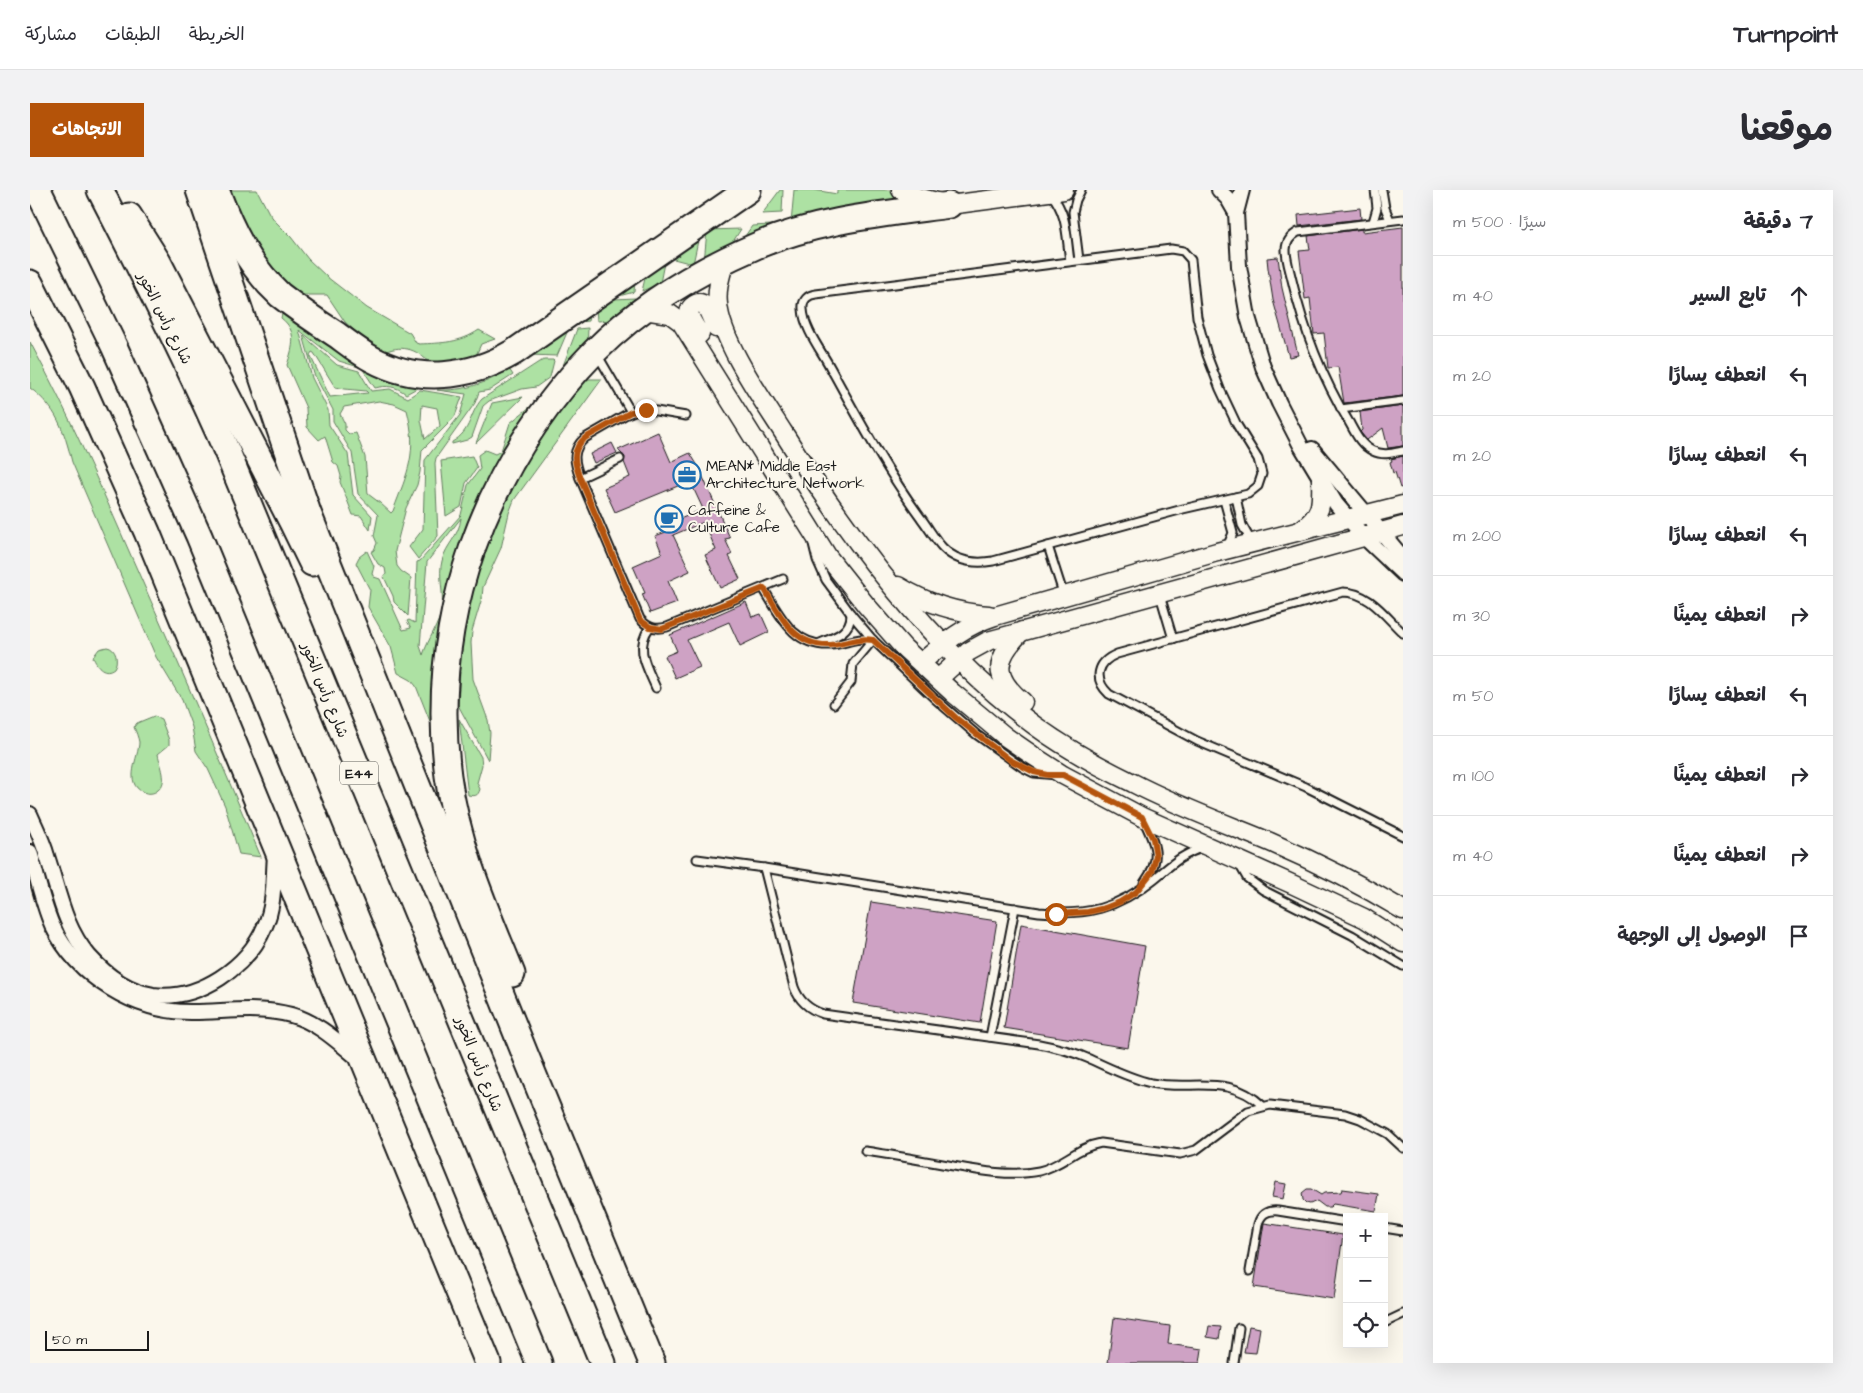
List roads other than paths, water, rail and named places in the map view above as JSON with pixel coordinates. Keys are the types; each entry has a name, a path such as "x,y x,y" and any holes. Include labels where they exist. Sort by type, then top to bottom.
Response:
{"highway":[{"path":"38,190 114,346 199,536 539,1363"},
{"name":"شارع رأس الخور","path":"100,190 168,322 202,395 603,1363"},
{"path":"109,190 135,224 158,262 292,522 351,652 362,670 377,686"},
{"path":"199,190 308,512 525,1054 652,1363"},
{"path":"216,190 246,256 267,283 280,295 373,359 402,370 432,376 470,372 486,367 507,356 748,190"},
{"path":"525,1054 527,1024 525,1011 466,856 453,804 445,748 446,662 451,626 460,584 477,536 502,480 534,427 596,351 644,310 699,273 757,246 824,224 948,204"},
{"path":"30,283 82,387 147,532 276,842 488,1363"}],"street":[{"path":"901,190 913,196 948,204 1057,191"},
{"path":"1219,190 1228,199 1236,213"},
{"path":"1242,190 1236,213 1239,266 1252,334 1271,386 1301,446 1336,504 1349,520 1372,534 1403,558"},
{"path":"725,260 718,290 719,312 726,334 789,442 884,576 930,649 938,679 1006,737 1063,775 1142,817 1364,918 1403,943"},
{"path":"713,372 712,357 689,313 692,306 698,303 708,309 732,359 743,365"},
{"path":"644,310 663,313 677,318 688,330 811,532 834,551 930,649 944,661 959,659"},
{"path":"1298,437 1307,444 1367,515 1372,534 1403,574"},
{"path":"1298,533 1313,522 1319,511 1322,498 1322,479"},
{"path":"930,649 976,622 994,616 1225,550 1403,506"},
{"path":"938,679 959,659 988,641 1403,526"},
{"path":"884,576 908,592 935,605 964,612 994,616"},
{"path":"1023,630 1010,643 1004,653 1000,670 1002,679 1012,693 1061,732 1076,751"},
{"path":"959,659 998,696 1029,721 1076,751 1134,784 1331,870 1403,910"},
{"path":"953,693 953,684 959,679 963,679 1031,733 1063,754 1111,779 1134,784"},
{"path":"30,814 47,855 65,918 80,944 89,957 113,978 132,989 152,995 176,994 204,986 228,973 246,956 260,936 271,909 276,842"},
{"path":"30,852 48,914 59,938 88,972 113,990 142,1004 175,1012 263,1010 292,1015 318,1027 366,1065"}],"lane":[{"path":"1079,260 1073,212 1081,190"},
{"path":"1373,222 1377,208 1375,190"},
{"path":"1382,190 1385,208 1390,220"},
{"path":"1057,191 1058,202 1063,212 1070,261"},
{"path":"1403,219 1298,232 1293,235 1286,251 1308,339 1341,409 1367,448 1381,454 1403,451"},
{"path":"1172,249 1183,251 1191,260 1197,317 1207,354 1224,398 1261,467 1262,474 1258,486 1248,494 1183,509 993,562 966,562 954,557 943,548 910,503 868,435 810,330 802,307 804,300 809,295 1070,261 1172,249"},
{"path":"596,351 631,412"},
{"path":"1341,409 1403,401"},
{"path":"686,416 646,410 631,412 579,443 574,458 580,478 637,614 650,627 656,629 667,627 783,580"},
{"path":"580,478 620,459"},
{"path":"1236,497 1244,532 1253,543"},
{"path":"1224,500 1233,533 1225,550"},
{"path":"811,532 821,570 832,589 873,640 956,718 1010,760 1034,772 1048,775 1063,775"},
{"path":"1048,546 1064,596"},
{"path":"764,588 788,627 804,639 820,644 832,645 863,638 873,640"},
{"path":"1403,633 1368,599 1356,593 1342,592 1109,658 1099,672 1099,680 1103,688 1117,699 1196,741 1306,787 1403,836"},
{"path":"1160,594 1173,639"},
{"path":"820,644 845,630 850,623 851,614"},
{"path":"650,627 642,640 642,654 656,688"},
{"path":"834,704 852,682 853,664 873,640"},
{"path":"1136,892 1152,872 1156,856 1153,839 1142,817"},
{"path":"696,859 1056,914 1088,912 1120,902 1184,855 1207,847"},
{"path":"1237,859 1242,870 1254,885 1352,935 1403,966"},
{"path":"764,868 796,994 806,1006 823,1014 1056,1047 1148,1082 1184,1086 1227,1086 1247,1093 1263,1106"},
{"path":"990,1037 1015,908"},
{"path":"864,1151 966,1168 1002,1172 1030,1172 1051,1167 1079,1150 1090,1145 1102,1143 1180,1154 1191,1152 1201,1147 1248,1111 1270,1105 1345,1114 1360,1118 1388,1134 1403,1148"},
{"path":"1250,1271 1258,1224 1267,1212 1278,1211 1343,1221"},
{"path":"1388,1229 1403,1231"},
{"path":"1388,1321 1403,1314"},
{"path":"1234,1363 1239,1328"}],"place":[{"name":"MEAN* Middle East Architecture Network","path":"687,475"},
{"name":"Caffeine & Culture Cafe","path":"669,519"}]}
